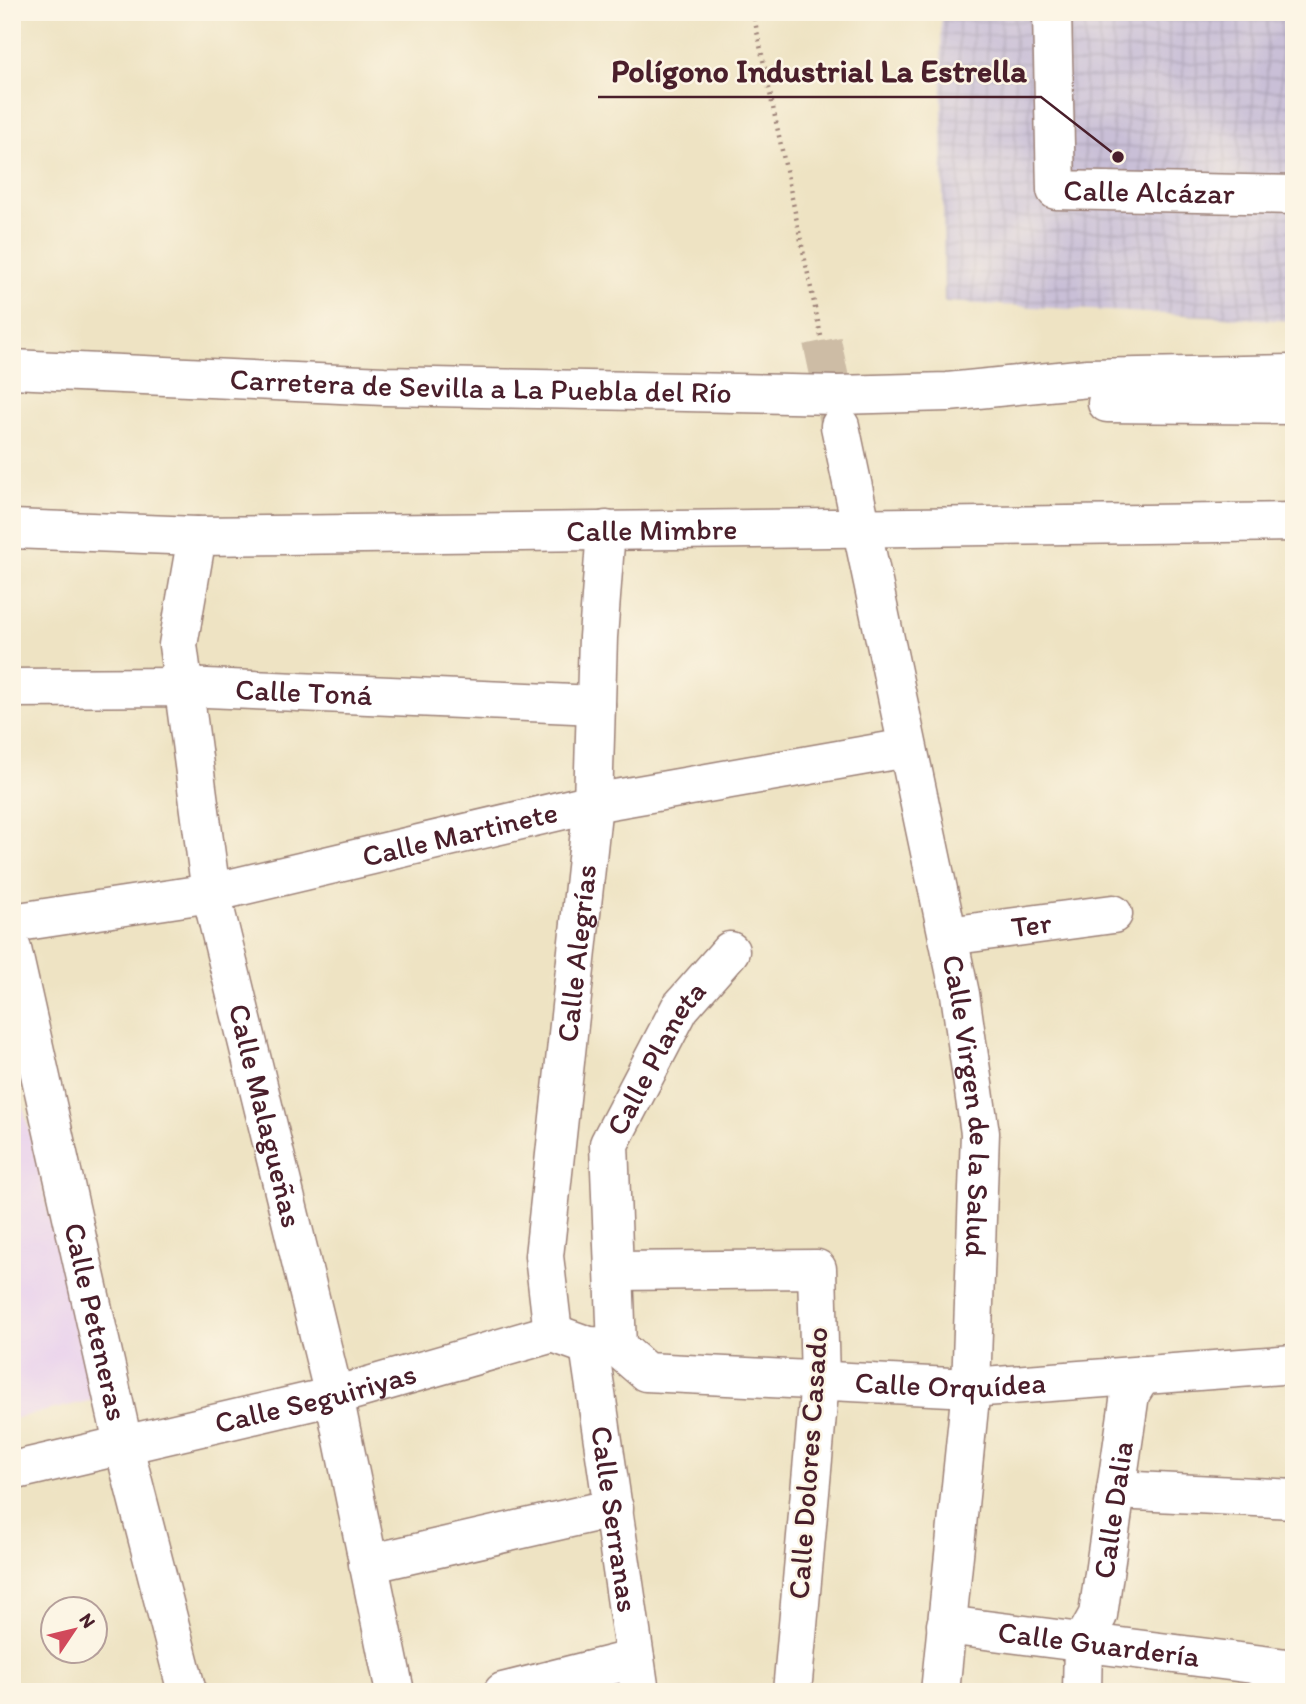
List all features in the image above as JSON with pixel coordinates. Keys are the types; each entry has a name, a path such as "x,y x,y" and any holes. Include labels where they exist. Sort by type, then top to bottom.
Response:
{"street":[{"name":"Calle Alcázar","path":"1052,12 1056,190 1294,195"},
{"name":"Carretera de Sevilla a La Puebla del Río","path":"12,369 412,387 837,395 948,392 1088,378 1294,374"},
{"name":"Carretera de Sevilla a La Puebla del Río","path":"948,392 1084,403 1294,405"},
{"name":"Calle Virgen de la Salud","path":"840,426 960,994 980,1133 971,1388 940,1692"},
{"name":"Calle Mimbre","path":"12,529 197,536 1294,522"},
{"name":"Calle Alegrías","path":"553,1333 544,1256 593,803 606,530"},
{"name":"Calle Malagueñas","path":"197,536 178,645 211,892 334,1396 395,1692"},
{"name":"Calle Toná","path":"12,688 184,687 596,705"},
{"name":"Calle Martinete","path":"12,923 211,892 593,803 908,748"},
{"name":"Ter","path":"948,936 1113,914"},
{"name":"Calle Peteneras","path":"12,949 123,1443 187,1692"},
{"name":"Calle Planeta","path":"603,1346 615,1271 609,1143 680,1008 730,951"},
{"name":"Calle Dolores Casado","path":"615,1271 817,1269 820,1381 792,1692"},
{"path":"553,1333 603,1346"},
{"name":"Calle Seguiriyas","path":"12,1471 334,1396 553,1333"},
{"name":"Calle Orquídea","path":"603,1346 646,1372 971,1388 1294,1364"},
{"name":"Calle Serranas","path":"603,1346 614,1508 638,1675"},
{"name":"Calle Dalia","path":"1083,1642 1098,1615 1130,1394 1142,1375"},
{"path":"1116,1489 1294,1499"},
{"path":"368,1564 614,1508"},
{"name":"Calle Guardería","path":"946,1625 1294,1668"},
{"path":"1082,1692 1083,1642"},
{"path":"503,1692 638,1675"}],"path":[{"path":"753,12 822,341"}],"shaded area":[{"path":"941,12 1294,12 1294,321 944,302"},
{"path":"12,1059 93,1400 12,1419"}],"tunnel":[{"path":"822,341 840,426"}],"place":[{"name":"Polígono Industrial La Estrella","path":"1118,157"}]}
